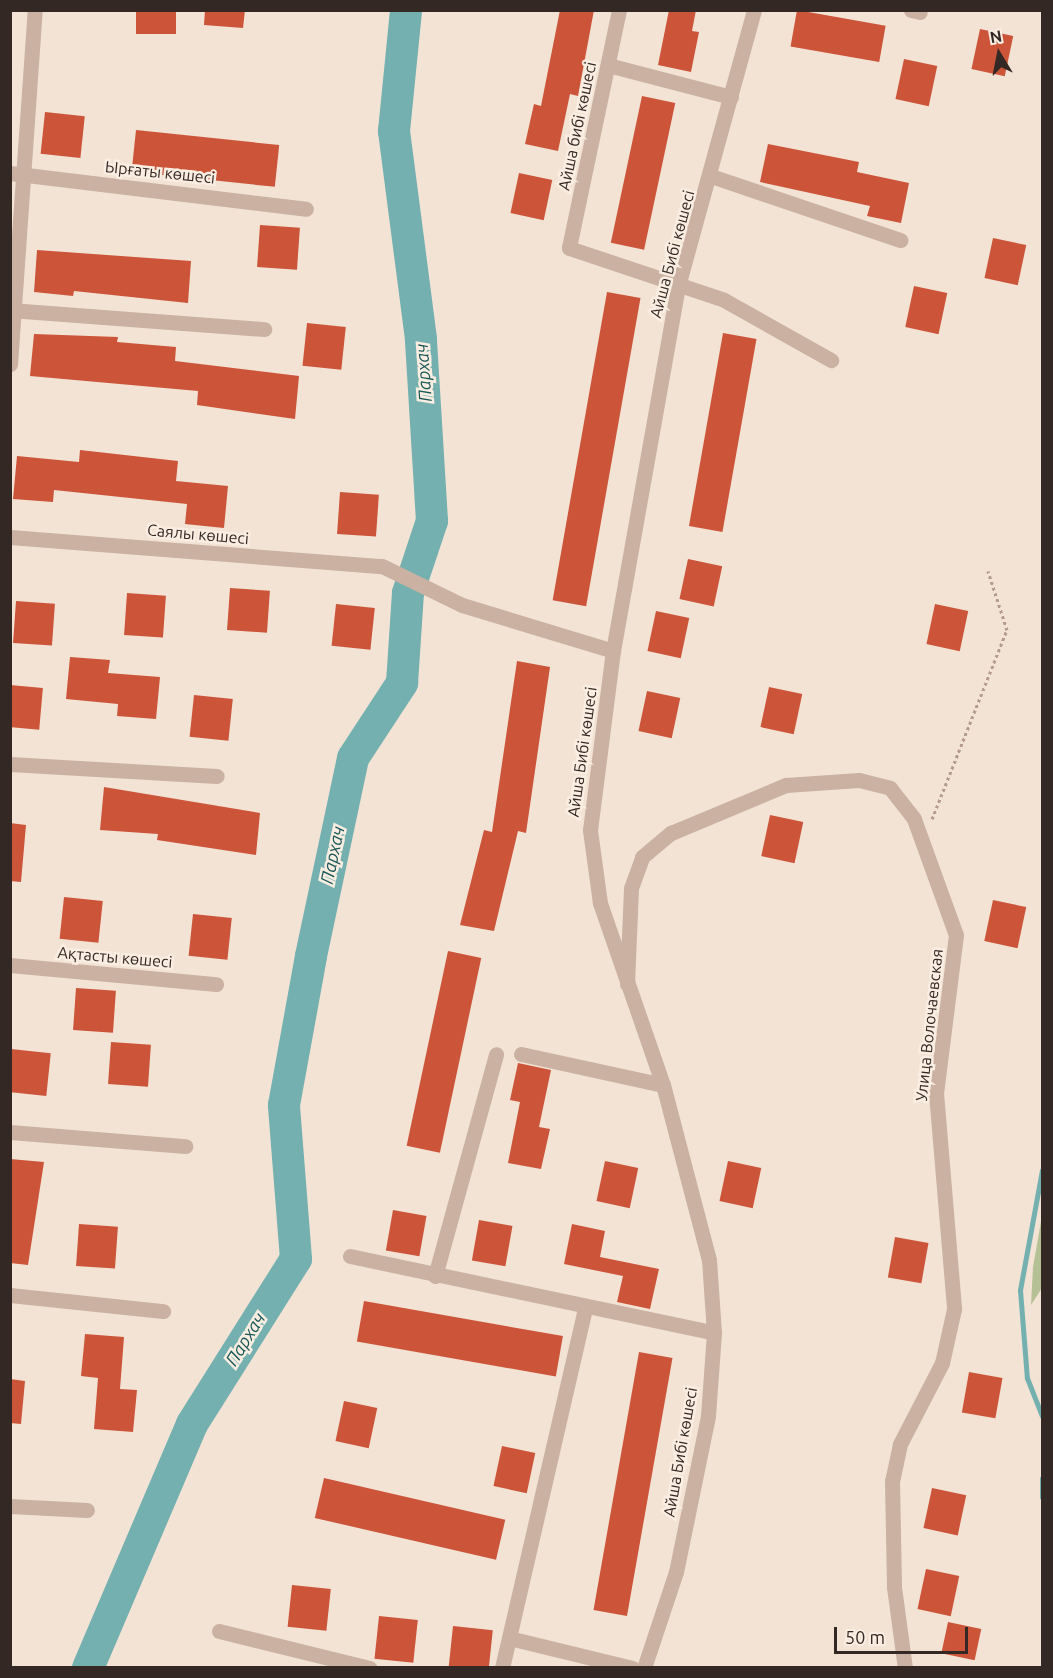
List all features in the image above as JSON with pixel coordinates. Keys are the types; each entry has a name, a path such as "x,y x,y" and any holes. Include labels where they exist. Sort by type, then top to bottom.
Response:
{"street":[{"path":"10,364 17,173 35,10"},
{"name":"Айша бибі көшесі","path":"619,10 569,248 678,286"},
{"name":"Айша Бибі көшесі","path":"644,1668 676,1572 708,1416 714,1333 709,1260 663,1085 626,988 600,903 590,830 614,651 678,286 711,176 753,10"},
{"path":"608,65 731,97"},
{"name":"Ырғаты көшесі","path":"17,173 306,209"},
{"path":"711,176 900,240"},
{"path":"678,286 724,300 831,360"},
{"path":"13,310 264,329"},
{"name":"Саялы көшесі","path":"10,537 382,566 423,583 462,605 614,651"},
{"path":"10,764 217,776"},
{"name":"Улица Волочаевская","path":"626,988 631,888 642,857 671,832 786,785 859,780 890,788 914,819 956,935 936,1093 954,1309 942,1363 900,1444 892,1481 894,1587 905,1668"},
{"name":"Ақтасты көшесі","path":"10,965 216,984"},
{"path":"435,1276 496,1054"},
{"path":"521,1054 663,1085"},
{"path":"10,1132 185,1146"},
{"path":"350,1256 585,1309 714,1333"},
{"path":"10,1295 163,1311"},
{"path":"502,1668 585,1309"},
{"path":"10,1506 87,1510"},
{"path":"219,1631 370,1668"},
{"path":"509,1638 632,1668"}],"path":[{"path":"923,843 963,730 1006,630 988,571"}],"green space":[{"path":"1042,1216 1042,1288 1031,1305 1033,1267"}],"building":[{"path":"136,10 176,10 176,34 136,34"},
{"path":"205,10 245,10 243,28 204,25"},
{"path":"560,10 594,10 578,96 570,94 558,151 525,144 534,104 541,106"},
{"path":"669,10 696,10 692,31 699,32 691,72 658,65"},
{"path":"797,10 886,26 879,62 791,46"},
{"path":"980,29 1013,36 1005,76 971,69"},
{"path":"904,59 937,66 929,106 895,99"},
{"path":"642,96 675,103 644,250 611,243"},
{"path":"45,112 85,116 80,158 41,154"},
{"path":"136,130 279,145 275,187 132,172"},
{"path":"768,144 859,162 857,172 909,183 901,223 867,216 870,206 760,182"},
{"path":"519,173 552,180 544,220 510,213"},
{"path":"260,225 300,228 297,270 257,267"},
{"path":"993,238 1026,245 1018,285 984,278"},
{"path":"37,250 191,261 188,303 74,291 73,296 34,292"},
{"path":"914,286 947,293 939,334 905,327"},
{"path":"607,292 640,298 586,606 553,600"},
{"path":"307,323 346,327 341,370 303,366"},
{"path":"723,333 756,339 722,532 689,526"},
{"path":"34,334 118,337 117,342 176,347 175,361 299,376 295,419 197,405 198,391 30,376"},
{"path":"80,450 178,461 176,481 228,486 224,528 185,524 187,504 54,490 53,502 13,499 17,456 79,462"},
{"path":"340,492 379,495 376,537 337,534"},
{"path":"688,559 722,566 714,606 679,599"},
{"path":"230,588 270,591 267,633 227,630"},
{"path":"127,593 166,596 163,638 124,635"},
{"path":"16,601 55,604 52,646 13,643"},
{"path":"336,604 375,608 370,650 332,646"},
{"path":"935,604 968,611 960,651 926,644"},
{"path":"656,611 689,618 681,658 647,651"},
{"path":"70,657 110,660 108,673 160,677 156,719 117,716 118,704 66,699"},
{"path":"517,661 550,667 526,833 518,831 494,931 460,925 484,830 492,832"},
{"path":"10,685 43,688 39,730 10,727"},
{"path":"769,687 802,694 794,734 760,727"},
{"path":"647,691 680,698 672,738 638,731"},
{"path":"194,695 233,699 228,741 190,737"},
{"path":"104,787 260,813 256,855 157,840 158,834 100,830"},
{"path":"770,815 803,822 795,863 761,856"},
{"path":"10,823 26,825 21,882 10,881"},
{"path":"64,897 103,901 98,943 60,939"},
{"path":"993,900 1026,907 1018,948 984,941"},
{"path":"193,914 232,918 227,960 189,956"},
{"path":"448,951 481,958 440,1153 407,1146"},
{"path":"76,988 116,991 113,1033 73,1030"},
{"path":"111,1042 151,1045 148,1087 108,1084"},
{"path":"11,1049 51,1053 46,1096 10,1092"},
{"path":"518,1063 551,1070 539,1127 550,1129 541,1169 508,1163 520,1102 510,1100"},
{"path":"10,1159 44,1162 28,1265 10,1263"},
{"path":"605,1161 638,1168 630,1208 596,1201"},
{"path":"728,1161 761,1168 753,1208 719,1201"},
{"path":"393,1210 426,1216 419,1256 386,1250"},
{"path":"479,1220 512,1226 505,1266 472,1260"},
{"path":"79,1224 118,1227 115,1269 76,1266"},
{"path":"572,1224 605,1231 600,1257 659,1269 650,1309 617,1302 623,1276 564,1264"},
{"path":"895,1237 928,1243 921,1283 888,1277"},
{"path":"364,1301 563,1336 556,1376 357,1341"},
{"path":"85,1334 124,1337 120,1389 137,1390 133,1432 94,1429 98,1378 81,1376"},
{"path":"639,1352 672,1358 627,1616 594,1610"},
{"path":"969,1372 1002,1378 995,1418 962,1412"},
{"path":"10,1379 25,1381 21,1424 10,1423"},
{"path":"344,1401 377,1408 369,1448 335,1441"},
{"path":"502,1446 535,1453 527,1493 493,1486"},
{"path":"324,1478 505,1520 496,1560 315,1518"},
{"path":"932,1488 966,1495 958,1535 923,1528"},
{"path":"926,1569 959,1576 951,1616 917,1609"},
{"path":"292,1585 331,1589 326,1631 288,1627"},
{"path":"379,1616 418,1620 413,1663 375,1659"},
{"path":"948,1622 981,1629 975,1660 941,1653"},
{"path":"453,1626 493,1630 489,1668 449,1668"}],"waterway":[{"name":"Пархач","path":"88,1668 192,1424 296,1259 284,1105 311,956 353,758 402,683 408,593 432,521 421,339 394,131 406,10"},
{"path":"1042,1170 1020,1290 1027,1378 1042,1416"},
{"path":"1042,1478 1042,1497"}]}
